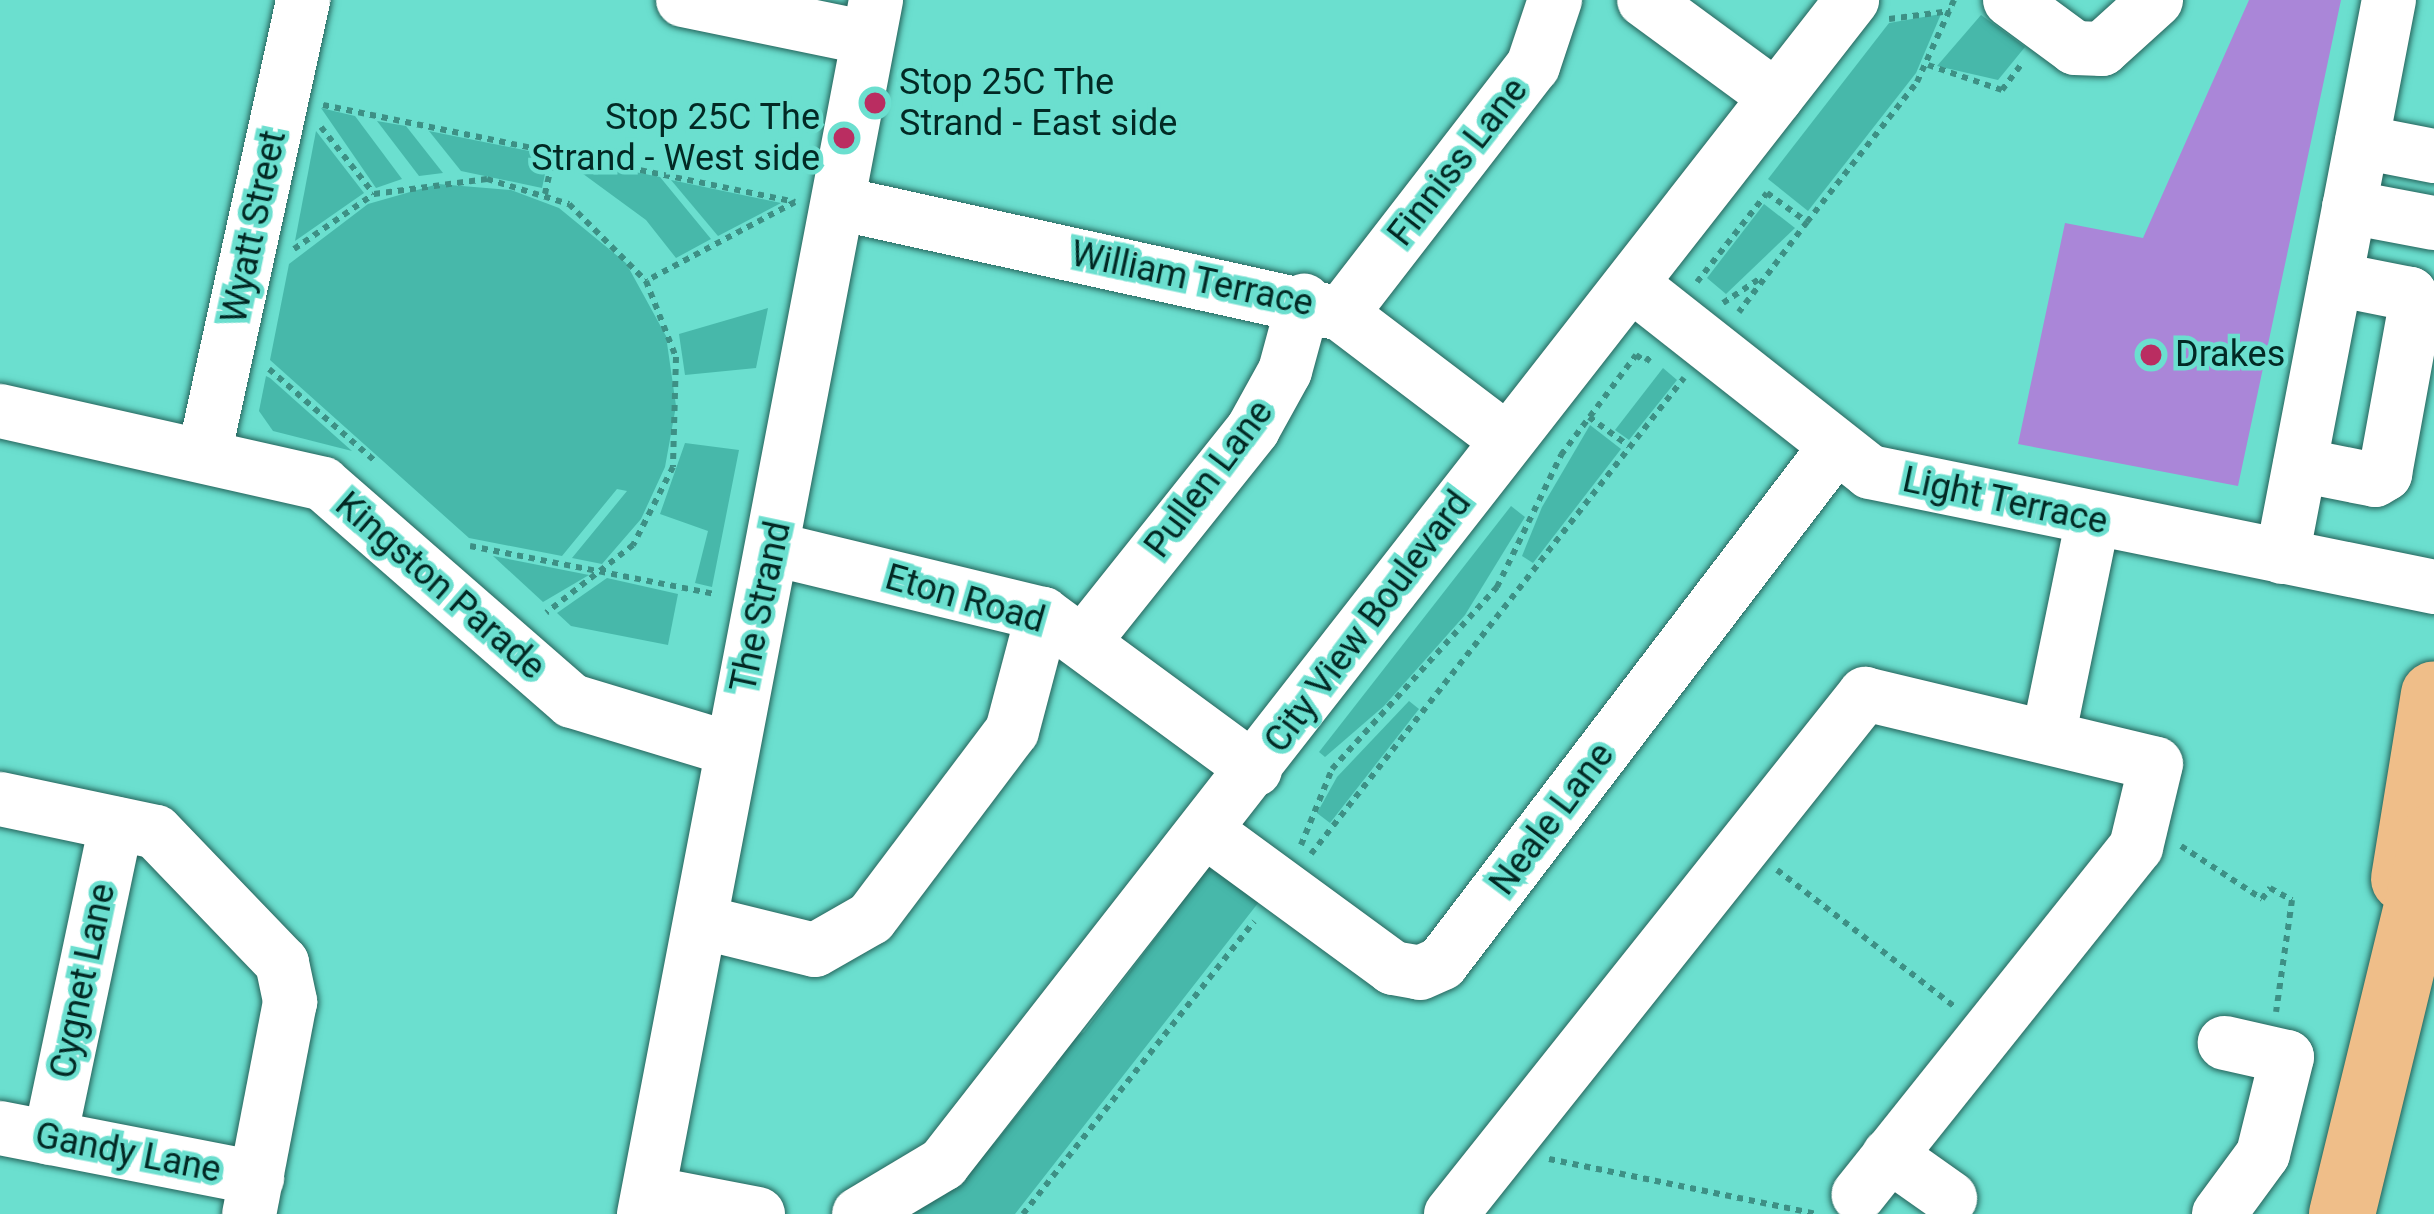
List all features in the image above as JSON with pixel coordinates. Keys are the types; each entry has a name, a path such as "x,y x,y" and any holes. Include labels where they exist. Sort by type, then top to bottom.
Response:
{"main road":[{"path":"2374,1073 2434,694"},
{"path":"2342,1214 2434,836"}],"street":[{"name":"Wyatt Street","path":"204,454 303,0"},
{"path":"683,0 872,19"},
{"name":"Finniss Lane","path":"1322,308 1533,66 1555,0"},
{"path":"1644,0 1776,97"},
{"path":"2023,23 2075,48 2102,50 2156,0"},
{"path":"2282,557 2389,0"},
{"name":"City View Boulevard","path":"859,1214 944,1164 1255,770 1507,440 1635,287 1776,97 1862,10"},
{"name":"The Strand","path":"646,1204 872,19"},
{"path":"2362,142 2434,156"},
{"name":"William Terrace","path":"838,203 1322,308 1507,440"},
{"path":"2349,207 2434,223"},
{"path":"2300,465 2375,480 2385,474 2416,304 2336,279"},
{"name":"Light Terrace","path":"1635,287 1699,327 1834,449 1886,476 2434,587"},
{"name":"Pullen Lane","path":"1063,627 1253,429 1322,308"},
{"name":"Kingston Parade","path":"0,411 323,484 572,701 731,748"},
{"name":"Neale Lane","path":"1206,832 1393,968 1420,973 1442,963 1834,449"},
{"path":"2049,733 2093,519"},
{"name":"Eton Road","path":"774,549 1063,627 1255,770"},
{"path":"700,922 815,950 872,918 1012,731 1063,627"},
{"path":"1451,1214 1865,694 2049,733 2156,764 2136,847 1855,1188"},
{"path":"0,799 156,832 282,963 290,1002 253,1196"},
{"name":"Cygnet Lane","path":"25,1133 116,824"},
{"path":"2219,1214 2263,1154 2287,1057 2225,1043"},
{"name":"Gandy Lane","path":"25,1133 253,1196"},
{"path":"1855,1188 1951,1198"},
{"path":"646,1204 758,1214"}],"path":[{"path":"1807,222 1767,193 1699,327 1629,446 1295,868 1332,770 1497,587 1589,417 1699,327 1769,272 1928,65 1954,0"},
{"path":"1862,10 1950,10"},
{"path":"1928,65 2002,90 2023,23"},
{"path":"318,104 795,202 646,281"},
{"path":"315,119 374,194"},
{"path":"545,194 554,153"},
{"path":"284,260 374,194 461,178 545,194 589,218 646,281 676,356 680,430 655,508 606,572 546,613"},
{"path":"1699,327 1769,272"},
{"path":"265,365 374,461"},
{"path":"1576,406 1629,446"},
{"path":"470,546 715,594"},
{"path":"2163,831 2262,899 2270,888 2291,900 2273,996 2287,1024"},
{"path":"1773,866 1988,1032"},
{"path":"1023,1214 1281,886"},
{"path":"1529,1155 1855,1188"}],"shaded area":[{"path":"1941,14 1916,73 1808,211 1768,179 1889,23"},
{"path":"1981,15 2025,47 1998,80 1937,66"},
{"path":"321,108 355,116 402,179 376,188"},
{"path":"377,121 406,126 443,173 419,176"},
{"path":"316,131 364,193 295,241"},
{"path":"429,131 549,155 542,188 461,171"},
{"path":"560,157 660,177 711,239 676,258 646,220"},
{"path":"671,180 781,203 718,236"},
{"path":"438,184 511,190 559,208 626,263 666,336 676,406 665,467 641,519 602,564 572,558 627,491 617,489 562,556 469,538 270,360 289,264 368,204"},
{"path":"1764,204 1795,228 1726,294 1707,278"},
{"path":"768,308 756,368 685,375 679,334"},
{"path":"1663,368 1677,380 1629,440 1615,430"},
{"path":"266,376 352,451 273,431 259,411"},
{"path":"1590,425 1621,449 1533,563 1522,556 1542,507"},
{"path":"685,443 739,450 712,587 695,583 708,531 660,514"},
{"path":"1511,506 1525,517 1465,615 1384,706 1325,757 1319,752"},
{"path":"493,556 589,575 543,602"},
{"path":"607,578 678,594 668,645 571,626 557,613"},
{"path":"1409,701 1419,709 1330,823 1317,813 1337,777"},
{"path":"1205,866 1262,898 1015,1214 909,1214 975,1148 994,1144 1056,1066 1054,1046 1084,1032 1167,923 1164,905"}],"building":[{"name":"Drakes","path":"2249,0 2341,0 2238,486 2018,444 2065,223 2143,238"}],"place":[{"name":"Stop 25C The Strand - East side","path":"875,103"},
{"name":"Stop 25C The Strand - West side","path":"844,138"},
{"name":"Drakes","path":"2151,355"}]}
